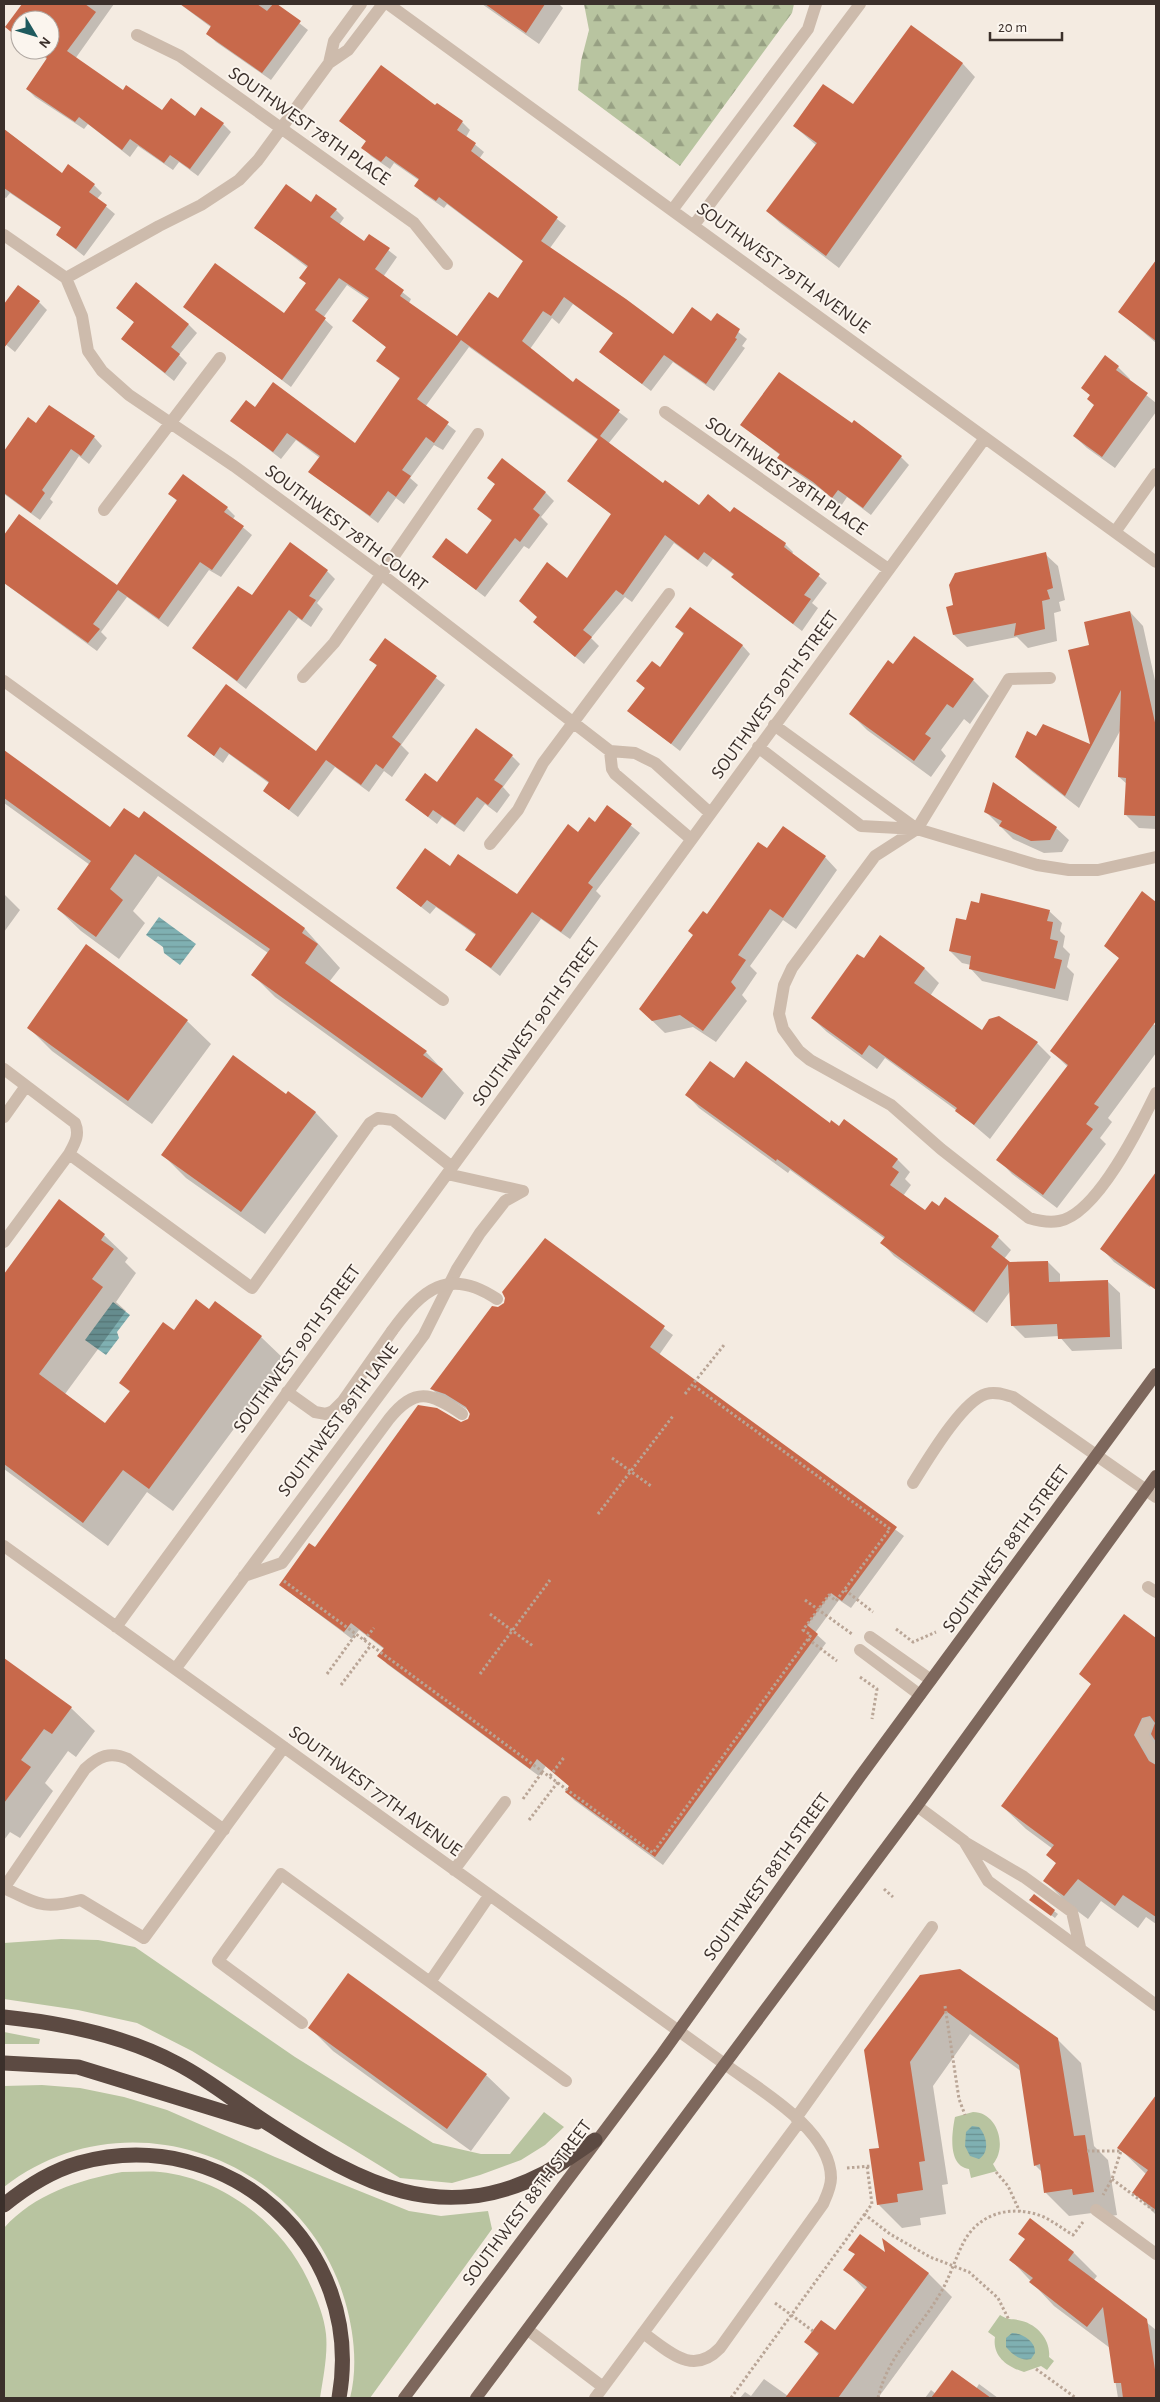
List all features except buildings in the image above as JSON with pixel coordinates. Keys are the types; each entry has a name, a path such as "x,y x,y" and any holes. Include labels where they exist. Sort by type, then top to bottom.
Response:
{"highway":[{"path":"4,2017 76,2027 138,2046 188,2069 272,2127 345,2169 385,2187 417,2196 450,2198 485,2195 526,2182 546,2172 595,2140"},
{"path":"4,2063 78,2067 149,2087 272,2127"},
{"path":"4,2205 49,2174 78,2163 115,2156 176,2159 199,2165 237,2181 267,2202 287,2220 305,2241 320,2264 333,2300 342,2344 339,2398"}],"main road":[{"name":"SOUTHWEST 88TH STREET","path":"404,2398 677,2032 920,1695 1156,1374"},
{"path":"476,2398 1151,1493 1156,1476"}],"street":[{"path":"329,63 334,40 361,4"},
{"path":"4,235 66,278 158,226 202,205 239,180 258,160 329,63 348,50 383,4"},
{"name":"SOUTHWEST 79TH AVENUE","path":"388,4 673,209 1156,562"},
{"path":"673,209 808,29 816,4"},
{"path":"694,225 860,4"},
{"name":"SOUTHWEST 78TH PLACE","path":"137,35 180,56 414,223 447,264"},
{"name":"SOUTHWEST 78TH COURT","path":"66,278 82,316 88,351 102,371 129,395 234,466 381,574 610,751"},
{"path":"104,510 169,422 220,358"},
{"name":"SOUTHWEST 78TH PLACE","path":"665,412 888,568"},
{"path":"303,676 334,643 478,434"},
{"name":"SOUTHWEST 90TH STREET","path":"116,1627 888,568 985,438"},
{"path":"1114,532 1156,474"},
{"path":"490,844 518,810 543,763 669,594"},
{"path":"1050,678 1009,679 917,829 875,856 792,968 784,984 779,1014 790,1040 810,1060 891,1105 941,1149 1029,1218 1044,1222 1060,1221 1082,1208 1118,1163 1156,1093"},
{"path":"4,681 443,1000"},
{"path":"774,725 917,829"},
{"path":"758,747 861,826 917,829 1037,865 1069,870 1098,870 1156,857"},
{"path":"691,839 615,774 612,769 610,751 635,752 655,763 710,813"},
{"path":"4,1069 75,1123 78,1130 78,1139 69,1154 4,1242"},
{"path":"4,1117 26,1086"},
{"path":"69,1154 252,1288 370,1124 378,1118 393,1120 450,1170"},
{"name":"SOUTHWEST 89TH LANE","path":"176,1668 424,1335 457,1269 480,1233 505,1201 524,1192 450,1170"},
{"path":"287,1392 315,1412 326,1414 343,1401 392,1331 418,1298 426,1292 446,1284 469,1285 497,1299"},
{"path":"913,1483 956,1420 970,1405 986,1394 999,1393 1013,1397 1151,1493"},
{"path":"244,1576 282,1563 388,1419 405,1402 426,1395 440,1399 462,1414"},
{"name":"SOUTHWEST 77TH AVENUE","path":"4,1546 176,1668 677,2032 726,2065 798,2120 822,2146 830,2168 830,2189 816,2217 720,2348 703,2361 691,2362 680,2360 643,2334"},
{"path":"870,1637 931,1680"},
{"path":"860,1650 920,1695"},
{"path":"1147,1724 1142,1735 1152,1744 1156,1757"},
{"path":"224,1830 128,1759 117,1754 107,1754 95,1759 85,1768 4,1888 24,1900 40,1905 57,1906 81,1900 144,1938 224,1830 284,1747"},
{"path":"454,1870 505,1802"},
{"path":"917,1806 964,1841 1024,1877 1072,1912 1080,1947"},
{"path":"964,1841 988,1881 1080,1947 1156,2005"},
{"path":"302,2023 218,1961 281,1874 566,2081"},
{"path":"430,1982 489,1896"},
{"path":"595,2398 798,2120 932,1927"},
{"path":"1094,2209 1156,2254"},
{"path":"528,2330 603,2387"}],"path":[{"path":"686,1394 724,1345"},
{"path":"278,1576 653,1853 811,1636 803,1630 829,1595 836,1601 890,1529 693,1385"},
{"path":"598,1514 673,1416"},
{"path":"612,1458 651,1486"},
{"path":"480,1674 550,1580"},
{"path":"845,1590 873,1612"},
{"path":"805,1600 852,1635"},
{"path":"490,1614 533,1646"},
{"path":"364,1640 374,1628"},
{"path":"896,1629 913,1642 936,1632"},
{"path":"327,1674 356,1634"},
{"path":"808,1639 837,1661"},
{"path":"341,1685 371,1645"},
{"path":"860,1677 877,1689 872,1719"},
{"path":"550,1776 565,1756"},
{"path":"526,1795 543,1771"},
{"path":"529,1820 558,1782"},
{"path":"884,1890 893,1897"},
{"path":"945,2006 959,2099 965,2115"},
{"path":"878,2398 890,2364 938,2297 966,2238 978,2224 988,2216 1020,2212 1046,2218 1073,2236 1094,2209 1112,2179 1121,2151 1087,2151"},
{"path":"731,2398 872,2204 869,2166 855,2167"},
{"path":"996,2172 1008,2186 1020,2212"},
{"path":"1112,2179 1156,2212"},
{"path":"864,2214 930,2258 969,2272 998,2298 1009,2320"},
{"path":"773,2302 813,2331"},
{"path":"1036,2369 1076,2398"}],"green space":[{"path":"584,4 794,4 792,13 680,166 578,90 581,61 589,30"},
{"path":"61,1939 98,1940 135,1947 295,2057 433,2143 481,2154 510,2154 544,2112 564,2127 545,2145 521,2160 480,2175 452,2183 400,2178 192,2051 137,2023 78,2010 4,1999 4,1943"},
{"path":"4,2032 40,2039 39,2044 4,2044"},
{"path":"42,2085 80,2088 124,2097 167,2110 275,2157 409,2211 441,2216 488,2211 492,2229 370,2398 350,2398 354,2374 354,2349 351,2325 345,2301 323,2251 291,2209 250,2176 204,2154 154,2144 102,2145 51,2159 4,2187 4,2086"},
{"path":"973,2112 981,2113 994,2124 998,2131 1000,2148 993,2164 997,2171 971,2178 969,2169 962,2167 957,2162 952,2139 955,2117"},
{"path":"122,2172 160,2172 184,2176 206,2184 228,2194 248,2207 282,2240 297,2259 308,2280 323,2320 326,2334 326,2350 320,2398 4,2398 4,2228 16,2216 43,2197 74,2184"},
{"path":"1000,2315 1028,2323 1042,2334 1048,2345 1049,2357 1054,2361 1047,2370 1041,2366 1024,2372 1002,2360 996,2350 995,2337 988,2332"}],"water":[{"path":"159,917 196,944 180,965 164,953 163,947 146,935"},
{"path":"113,1302 130,1315 117,1332 119,1338 106,1355 85,1340"},
{"path":"972,2126 979,2127 985,2139 985,2152 979,2159 970,2156 965,2146 966,2132"},
{"path":"1012,2333 1020,2334 1031,2341 1035,2353 1031,2359 1017,2357 1006,2347 1006,2338"}]}
